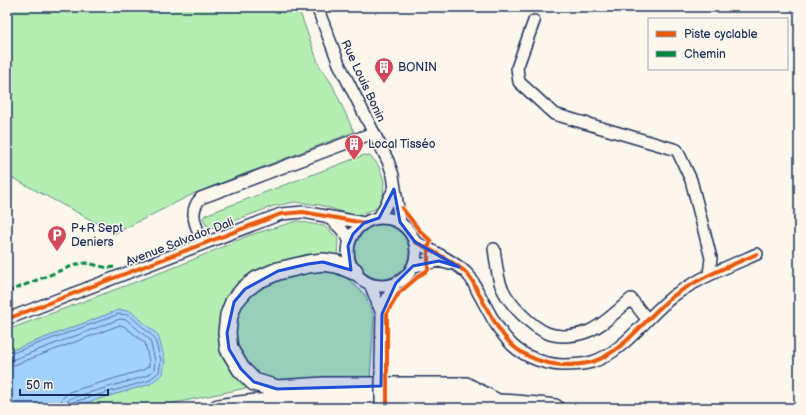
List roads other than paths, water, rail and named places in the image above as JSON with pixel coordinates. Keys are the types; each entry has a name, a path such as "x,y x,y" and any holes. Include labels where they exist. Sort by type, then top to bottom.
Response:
{"highway":[{"path":"354,271 337,264 323,262 308,264 278,271 257,280 246,289 234,302 229,315 227,333 229,349 241,369 254,382 278,389 324,386 466,386 494,402"},
{"path":"218,408 237,405 342,399 494,402 555,408"}],"street":[{"name":"Rue Louis Bonin","path":"316,7 339,64 388,161 393,175 400,222"},
{"path":"534,21 517,68 519,82 554,114 678,150 691,180 711,258 709,274"},
{"path":"203,244 193,214 197,202 201,198 373,133"},
{"path":"379,218 394,189"},
{"name":"Avenue Salvador Dali","path":"7,319 281,214 303,212 364,223"},
{"name":"Avenue Salvador Dali","path":"325,216 337,224 350,241"},
{"path":"390,218 400,222 412,234 415,242 416,255 413,266 406,276 396,283 383,286 370,284 358,276 350,263 348,255 350,241 357,228 371,219 390,218"},
{"path":"415,242 459,267 469,275 500,331 513,346 531,357 552,365 572,365 592,362 608,354 625,342 647,319 675,295 709,274 757,254"},
{"path":"494,249 501,287 509,302 532,323 547,333 562,336 576,335 588,331 599,326 631,299 647,319"},
{"path":"413,266 439,261 459,267"},
{"path":"381,408 382,314 387,299 396,283"},
{"path":"370,284 382,314"}],"water":[{"path":"119,310 130,311 158,335 165,360 163,374 150,384 68,408 7,408 7,352"}],"place":[{"name":"BONIN","path":"384,84"},
{"name":"Local Tisséo","path":"354,161"},
{"name":"P+R Sept Deniers","path":"57,252"}]}
